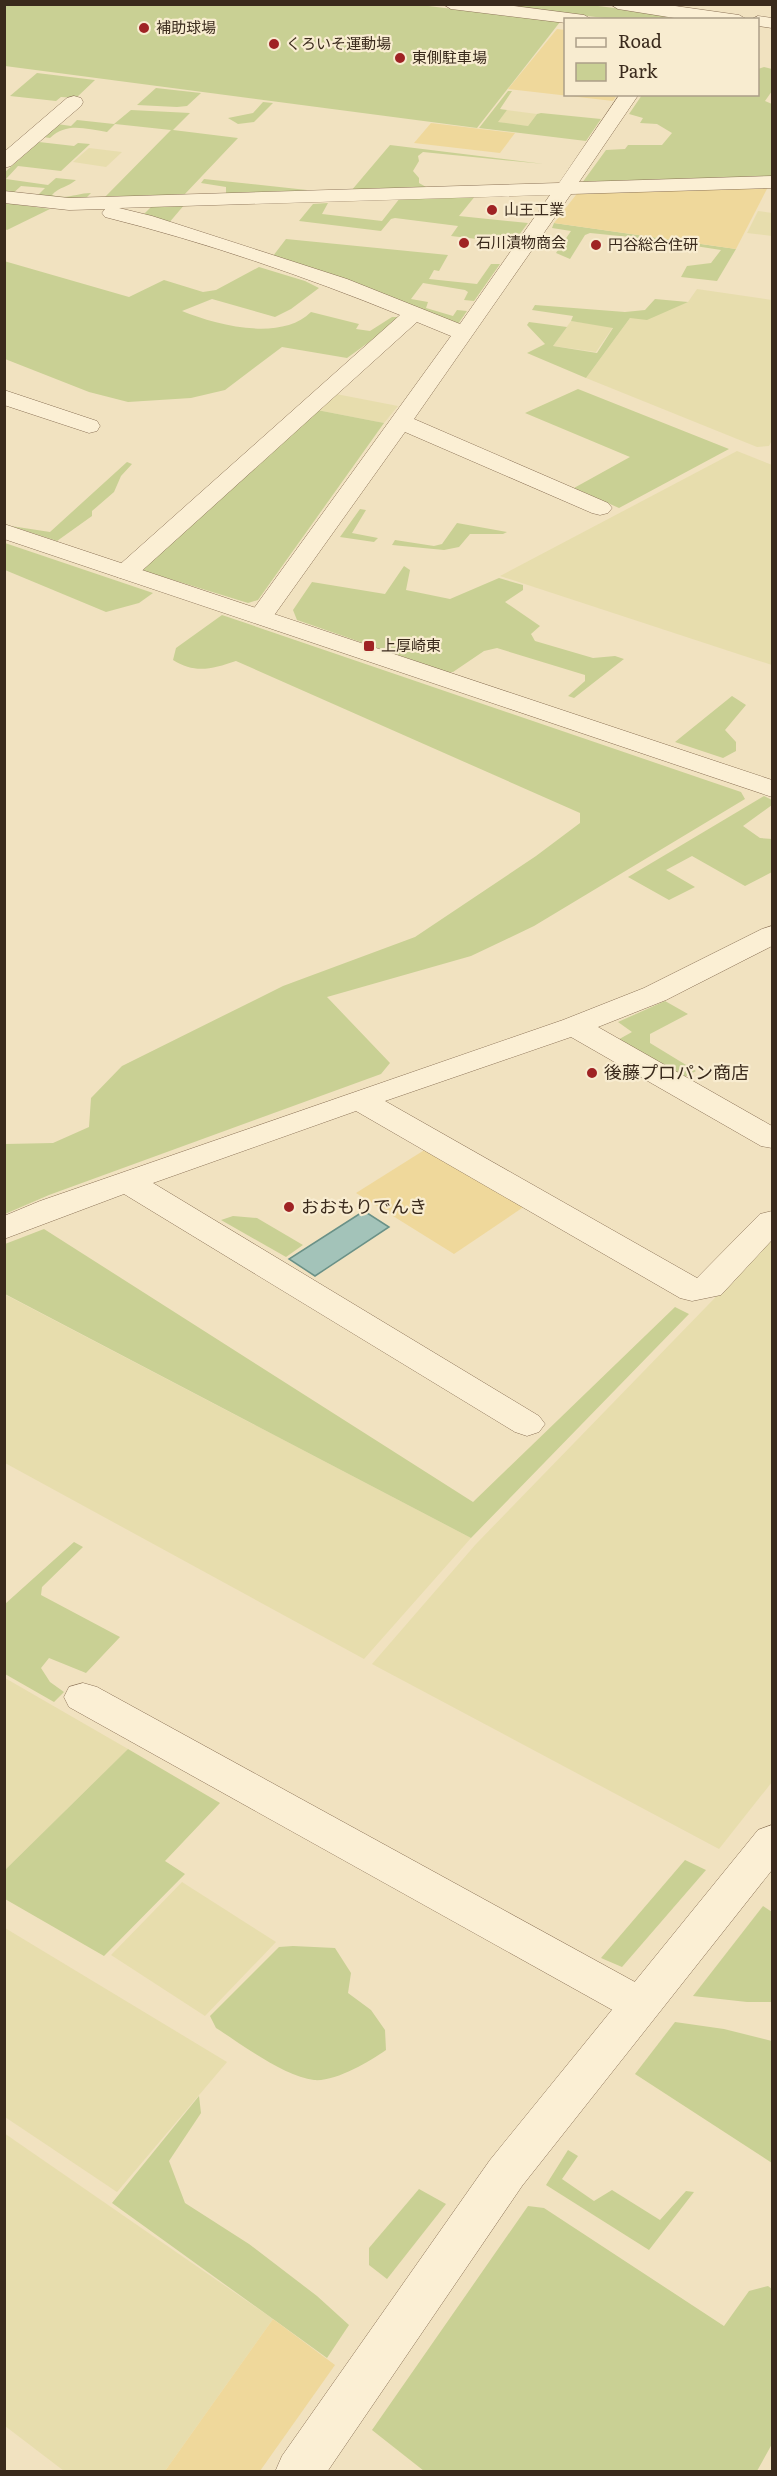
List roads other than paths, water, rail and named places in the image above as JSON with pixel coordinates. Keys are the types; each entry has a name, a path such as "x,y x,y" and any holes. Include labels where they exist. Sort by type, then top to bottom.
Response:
{"street":[{"path":"451,4 567,18"},
{"path":"618,4 724,18"},
{"path":"261,616 464,334 629,96"},
{"path":"4,162 74,102"},
{"path":"69,204 772,182"},
{"path":"4,197 69,204 145,220 340,283 464,334"},
{"path":"126,572 415,313"},
{"path":"4,397 89,426"},
{"path":"401,422 600,508"},
{"path":"4,531 772,789"},
{"path":"4,1229 52,1208 359,1099 574,1026 655,994 772,935"},
{"path":"574,1026 772,1139"},
{"path":"359,1099 692,1290 710,1287 772,1221"},
{"path":"128,1182 527,1424"},
{"path":"83,1697 640,2005"},
{"path":"299,2472 354,2389 500,2181 772,1841"}],"water":[{"path":"364,1211 389,1227 315,1276 289,1259"}],"place":[{"name":"補助球場","path":"144,28"},
{"name":"くろいそ運動場","path":"274,44"},
{"name":"東側駐車場","path":"400,58"},
{"name":"山王工業","path":"492,210"},
{"name":"石川漬物商会","path":"464,243"},
{"name":"円谷総合住研","path":"596,245"},
{"name":"上厚崎東","path":"369,646"},
{"name":"後藤プロパン商店","path":"592,1073"},
{"name":"おおもりでんき","path":"289,1207"}]}
